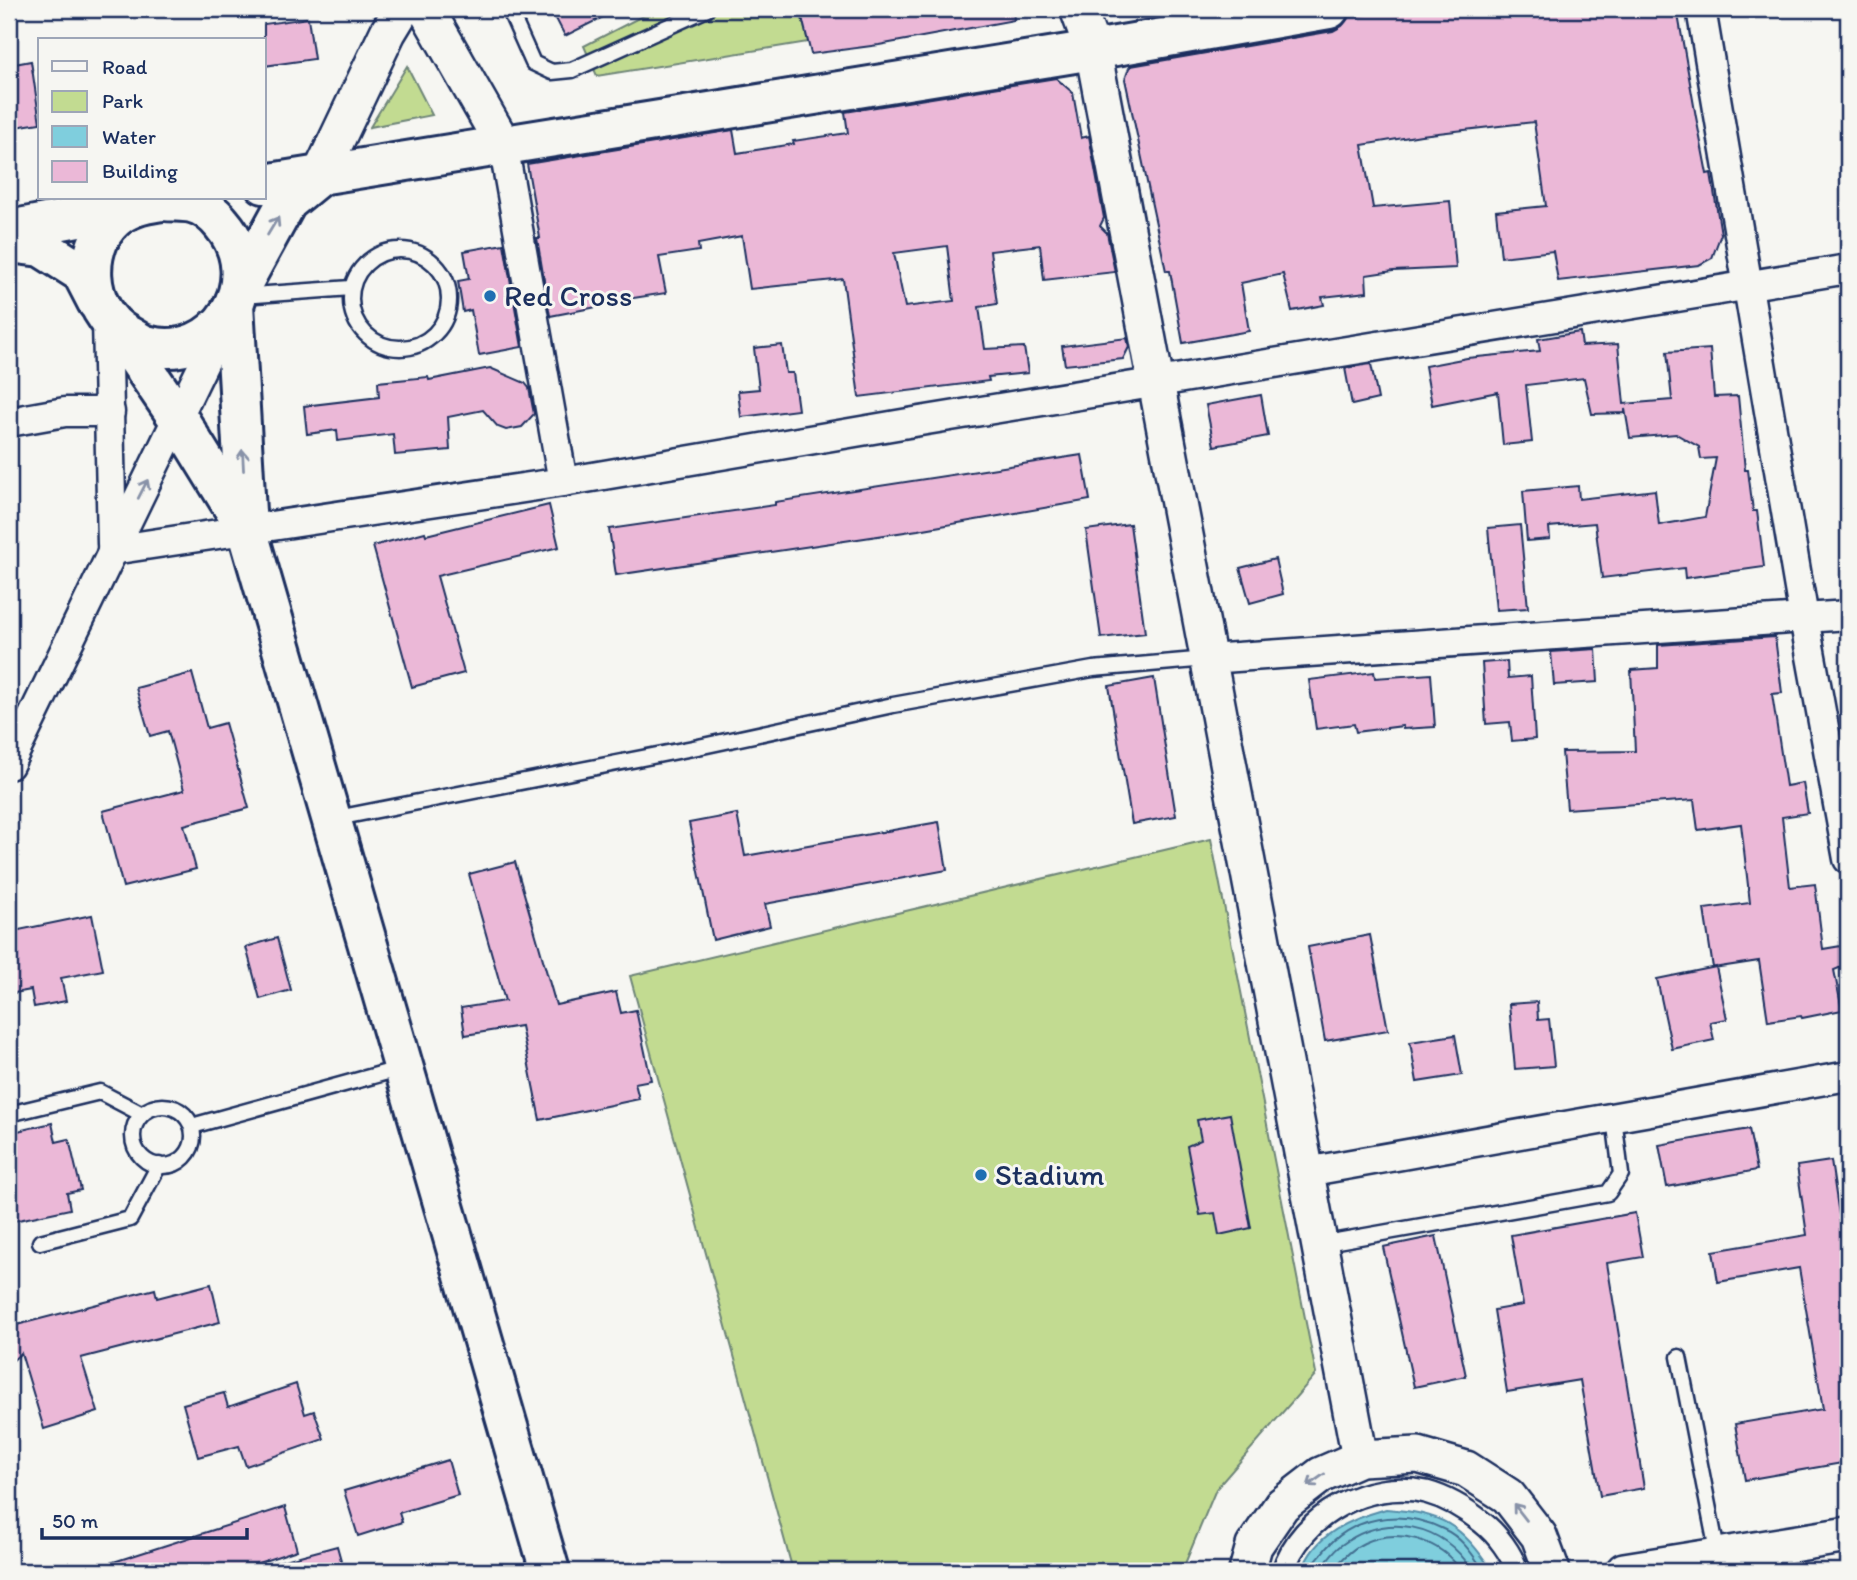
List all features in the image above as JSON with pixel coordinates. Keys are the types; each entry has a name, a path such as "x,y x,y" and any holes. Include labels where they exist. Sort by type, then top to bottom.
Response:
{"main road":[{"path":"266,184 1093,50 1329,9"},
{"path":"162,201 121,214 109,225 94,255 92,275 94,294 108,320 145,344 170,348 194,343 213,331 234,302 287,202 320,175"},
{"path":"9,230 162,201 193,203 217,217 238,247 241,264 234,302 247,528 550,1571"},
{"path":"9,243 41,247 82,273 108,320 178,418 247,528"}],"street":[{"path":"426,9 503,144 563,482"},
{"path":"1078,9 1093,50 1360,1458"},
{"path":"1702,9 1804,618 1848,859"},
{"path":"320,175 394,17"},
{"path":"112,550 563,482 1848,269"},
{"path":"10,761 234,302"},
{"path":"108,320 112,550"},
{"path":"9,422 65,412 110,412"},
{"path":"1208,659 1848,615"},
{"path":"1306,1172 1848,1076"},
{"path":"1247,1571 1254,1546 1282,1505 1321,1475 1360,1458 1418,1455 1466,1469 1508,1496 1539,1536 1552,1571"},
{"path":"1283,1571 1288,1556 1314,1522 1348,1500 1386,1490 1426,1492 1463,1507 1494,1532 1517,1571"},
{"path":"1624,1571 1848,1535"}],"lane":[{"path":"509,9 533,62 552,72 572,70 707,9"},
{"path":"398,249 414,251 428,258 440,269 450,299 447,315 439,329 427,340 413,347 381,345 358,326 350,301 351,288 357,273 368,261 382,252 398,249"},
{"path":"234,302 351,288"},
{"path":"331,819 698,747 893,705 1093,669 1208,659"},
{"path":"191,1126 404,1068"},
{"path":"9,1114 100,1092 142,1114"},
{"path":"170,1107 187,1117 191,1126 193,1136 186,1155 179,1161 159,1165 150,1163 136,1150 133,1131 142,1114 150,1109 170,1107"},
{"path":"1320,1244 1608,1193 1621,1174 1614,1118"},
{"path":"40,1241 130,1219 159,1165"},
{"path":"1679,1357 1718,1556"}],"green space":[{"path":"656,9 800,9 808,42 597,76 584,46"},
{"path":"407,66 432,115 370,127"},
{"name":"Stadium","path":"1211,839 1316,1374 1216,1489 1182,1571 793,1571 630,976"}],"water":[{"path":"1386,1509 1422,1514 1448,1524 1471,1542 1492,1571 1302,1571 1315,1547 1335,1530"}],"building":[{"path":"551,9 619,9 565,36"},
{"path":"800,9 1013,9 1014,20 879,45 811,54"},
{"path":"1399,9 1677,9 1707,174 1711,173 1721,234 1712,258 1699,265 1558,281 1553,251 1501,257 1496,211 1546,206 1534,122 1421,135 1362,145 1373,208 1450,201 1456,268 1366,275 1367,292 1322,297 1324,305 1292,311 1283,274 1241,283 1249,331 1183,343 1170,271 1166,271 1125,79 1129,68 1333,31 1342,26 1349,17"},
{"path":"308,18 314,59 266,66 264,24"},
{"path":"31,61 38,123 9,128 9,65"},
{"path":"1056,78 1073,93 1081,138 1089,136 1104,218 1100,226 1107,233 1115,272 1044,280 1040,245 990,251 997,304 979,307 985,349 1024,347 1028,373 988,377 989,381 859,397 843,279 750,289 742,236 698,244 699,251 659,257 666,293 601,303 602,306 550,316 527,164 733,130 737,153 794,144 793,141 848,133 845,112","holes":["947,246 954,301 905,307 894,253"]},
{"name":"Red Cross","path":"504,244 522,347 479,355 471,310 463,312 458,281 469,279 464,251"},
{"path":"1580,332 1582,346 1618,344 1624,404 1672,400 1667,352 1710,349 1714,397 1738,396 1745,470 1748,470 1753,511 1757,511 1764,567 1685,578 1684,568 1602,578 1595,523 1549,527 1550,539 1527,541 1523,491 1578,486 1579,499 1655,490 1659,525 1705,517 1716,458 1701,459 1699,447 1676,434 1630,438 1625,409 1625,413 1592,414 1584,378 1526,385 1532,442 1503,445 1498,392 1432,405 1425,366 1467,358 1540,351 1538,339"},
{"path":"1127,338 1129,347 1123,359 1065,365 1062,346"},
{"path":"782,345 786,373 793,373 798,410 741,417 738,391 759,389 754,348"},
{"path":"1371,364 1378,399 1352,405 1345,368"},
{"path":"490,368 525,383 529,388 534,414 522,427 506,430 498,427 483,410 448,417 450,450 395,455 393,434 338,441 337,430 307,434 304,406 379,397 378,382 428,377 429,380"},
{"path":"1261,395 1268,436 1214,446 1206,405"},
{"path":"1082,455 1090,500 918,530 616,575 609,529"},
{"path":"549,505 559,547 437,576 464,673 412,687 373,546"},
{"path":"1130,524 1145,633 1101,638 1086,530"},
{"path":"1520,525 1528,608 1496,610 1488,528"},
{"path":"1275,559 1283,594 1250,603 1240,568"},
{"path":"1775,637 1782,693 1772,694 1786,786 1803,783 1808,813 1782,817 1790,887 1815,884 1823,949 1841,946 1844,966 1834,970 1842,1010 1768,1021 1759,961 1713,968 1704,909 1750,903 1741,824 1698,830 1694,800 1567,809 1562,752 1635,751 1631,670 1658,668 1658,645"},
{"path":"1596,649 1598,682 1554,685 1551,652"},
{"path":"1507,661 1508,678 1531,676 1535,739 1512,741 1510,722 1486,724 1482,663"},
{"path":"1374,672 1375,678 1431,674 1435,727 1403,729 1403,726 1356,732 1354,724 1316,729 1309,680"},
{"path":"192,673 207,728 225,723 249,808 184,825 196,869 123,887 103,811 184,790 168,731 150,736 136,688"},
{"path":"1154,678 1176,816 1132,824 1109,686"},
{"path":"737,814 745,856 939,822 947,870 765,904 770,926 713,940 689,823"},
{"path":"515,862 556,1005 616,992 621,1013 636,1010 651,1080 635,1083 639,1099 540,1120 521,1026 465,1035 461,1008 505,1001 469,874"},
{"path":"92,915 103,970 61,978 66,1001 34,1007 31,990 9,994 9,932"},
{"path":"1370,935 1388,1030 1325,1041 1308,947"},
{"path":"277,938 291,990 260,999 246,947"},
{"path":"1716,967 1727,1019 1710,1022 1714,1040 1672,1049 1657,979"},
{"path":"1537,1002 1538,1020 1549,1019 1554,1066 1515,1069 1509,1004"},
{"path":"1455,1035 1462,1075 1417,1082 1410,1042"},
{"path":"1230,1114 1251,1228 1219,1235 1215,1213 1200,1215 1187,1146 1201,1140 1197,1120"},
{"path":"52,1123 56,1142 69,1139 81,1190 67,1193 70,1209 9,1222 9,1133"},
{"path":"1749,1129 1757,1170 1667,1187 1659,1145"},
{"path":"1831,1161 1842,1235 1848,1234 1848,1462 1745,1480 1735,1424 1823,1409 1799,1268 1718,1282 1713,1251 1807,1235 1797,1166"},
{"path":"1635,1213 1643,1257 1607,1263 1644,1488 1600,1496 1580,1380 1507,1392 1494,1310 1523,1305 1511,1235"},
{"path":"1436,1236 1466,1376 1414,1387 1383,1247"},
{"path":"211,1284 220,1322 81,1358 98,1412 44,1429 21,1353 9,1364 9,1327 155,1289 157,1298"},
{"path":"296,1384 305,1414 314,1411 324,1439 246,1466 239,1446 198,1457 183,1404 224,1393 228,1407"},
{"path":"448,1460 458,1495 399,1513 402,1522 358,1536 344,1491"},
{"path":"285,1507 297,1550 234,1571 99,1571 98,1567"},
{"path":"337,1546 344,1571 271,1571 270,1564"}],"place":[{"name":"Red Cross","path":"490,296"},
{"name":"Stadium","path":"981,1175"}]}
